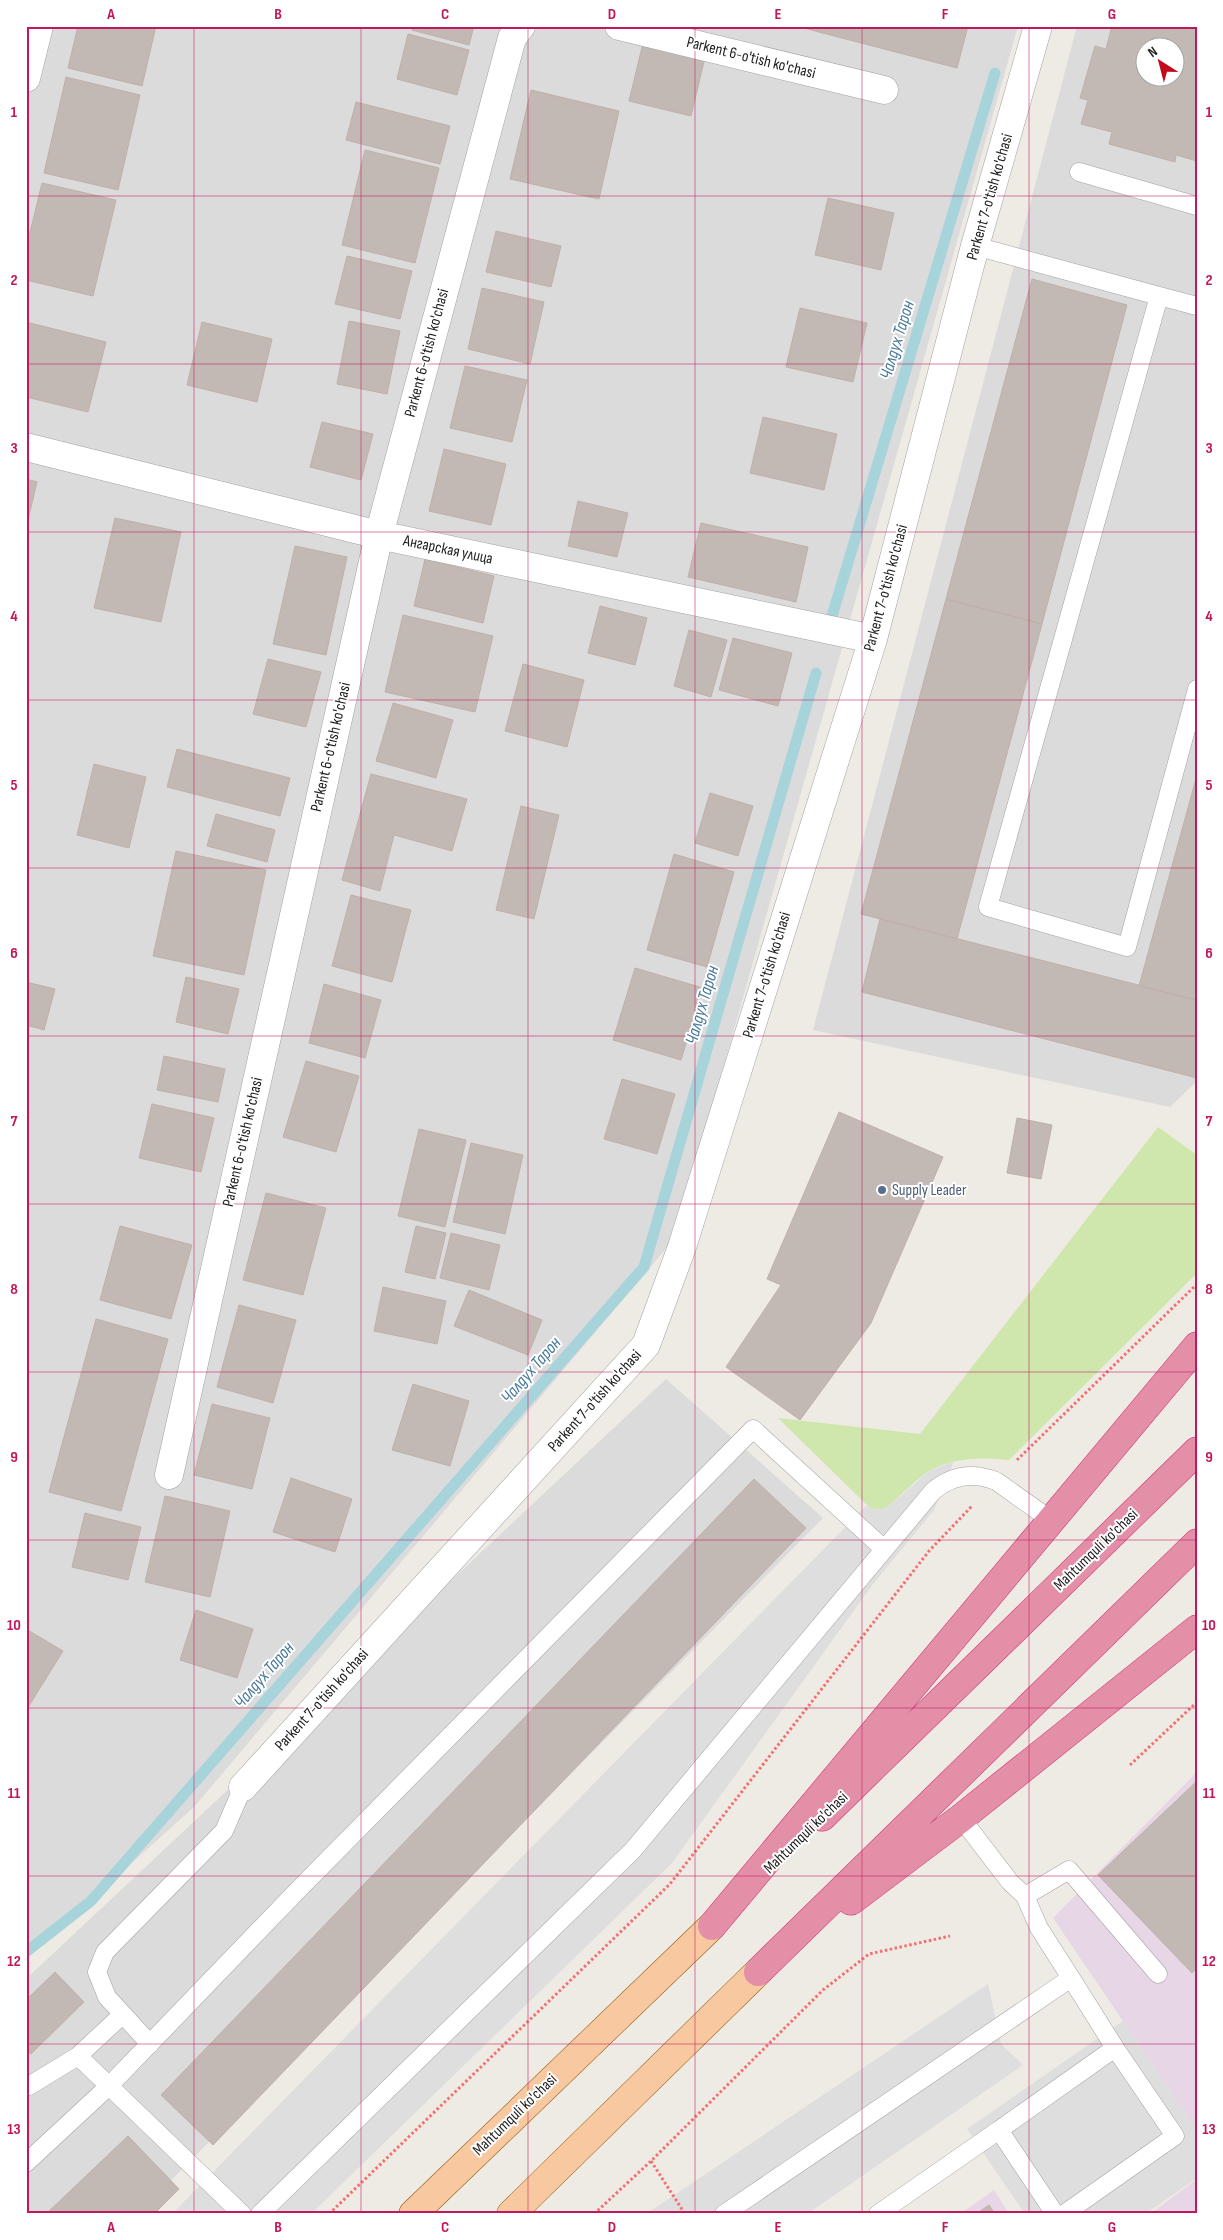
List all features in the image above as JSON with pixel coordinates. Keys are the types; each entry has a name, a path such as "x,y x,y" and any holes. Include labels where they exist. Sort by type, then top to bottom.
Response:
{"highway":[{"path":"712,1926 1197,1346"},
{"name":"Mahtumquli ko'chasi","path":"712,1926 1197,1451"},
{"path":"758,1972 1197,1543"},
{"path":"758,1972 960,1818 1197,1629"}],"main road":[{"name":"Mahtumquli ko'chasi","path":"413,2214 712,1926"},
{"path":"511,2214 758,1972"}],"street":[{"path":"26,78 39,26"},
{"name":"Parkent 6-o'tish ko'chasi","path":"169,1475 379,535 512,38 521,26"},
{"name":"Parkent 6-o'tish ko'chasi","path":"619,26 884,90"},
{"name":"Parkent 7-o'tish ko'chasi","path":"243,1787 646,1345 682,1247 873,639 975,246 1038,26"},
{"name":"Ангарская улица","path":"26,447 379,535 873,639"}],"lane":[{"path":"1079,172 1197,206"},
{"path":"975,246 1197,306"},
{"path":"1159,296 988,907 1126,947 1197,689"},
{"path":"26,2163 109,2086 298,1890 753,1429 884,1549"},
{"path":"260,2214 633,1850 933,1491 946,1481 971,1476 996,1482 1051,1520"},
{"path":"150,2044 107,1997 97,1972 106,1952 224,1831 243,1787"},
{"path":"960,1818 1010,1882 1025,1896 1039,1928 1115,2048 1175,2136 1064,2214"},
{"path":"1025,1896 1069,1870 1158,1974"},
{"path":"724,2214 1071,1978"},
{"path":"26,2086 78,2056 122,2015"},
{"path":"878,2214 1115,2048"},
{"path":"78,2056 242,2214"},
{"path":"999,2130 1055,2214"}],"path":[{"path":"329,2214 670,1884 929,1550 1197,1284"},
{"path":"1130,1765 1197,1702"},
{"path":"594,2214 651,2161 823,1990 861,1960 869,1954 950,1936"},
{"path":"651,2161 685,2214"}],"shaded area":[{"path":"26,26 1018,26 675,1238 194,1807 26,1958"},
{"path":"1077,26 1197,26 1197,1081 1170,1107 813,1030"},
{"path":"666,1379 823,1518 138,2214 26,2214 26,1979"},
{"path":"954,1461 934,1510 873,1584 672,1863 311,2214 172,2214 866,1506 877,1510 888,1507 929,1471"},
{"path":"1197,1772 1197,2130 1053,1918"},
{"path":"988,1984 1001,2044 1023,2065 807,2214 646,2214"},
{"path":"1123,2021 1197,2130 1197,2178 1145,2214 1025,2214 967,2129"},
{"path":"1197,2179 1197,2214 1150,2214"},
{"path":"994,2190 1009,2214 960,2214"}],"green space":[{"path":"1158,1127 1197,1155 1197,1273 1009,1460 989,1458 968,1459 938,1466 919,1479 888,1507 871,1509 778,1418 920,1434"}],"building":[{"path":"78,26 156,26 142,86 68,68"},
{"path":"413,26 474,26 469,45 412,30"},
{"path":"796,26 968,26 957,68"},
{"path":"1112,26 1197,26 1197,161 1176,155 1175,162 1109,144 1112,132 1081,124 1088,100 1080,98 1095,46 1106,49"},
{"path":"408,34 469,50 457,95 397,79"},
{"path":"644,39 706,53 691,116 629,101"},
{"path":"66,77 140,95 118,190 44,173"},
{"path":"531,90 619,111 599,199 510,179"},
{"path":"356,102 450,126 440,164 346,140"},
{"path":"365,150 439,168 415,263 342,245"},
{"path":"42,183 116,200 93,296 26,280 26,249"},
{"path":"828,198 894,213 881,270 815,255"},
{"path":"496,231 561,246 551,287 486,272"},
{"path":"347,256 412,271 400,319 335,304"},
{"path":"1032,279 1127,305 1042,624 946,599"},
{"path":"482,288 544,302 530,364 468,349"},
{"path":"800,308 867,323 853,382 786,367"},
{"path":"349,321 400,331 387,394 337,384"},
{"path":"26,322 106,342 88,412 26,397"},
{"path":"202,322 272,339 257,402 187,385"},
{"path":"465,366 527,380 512,442 450,428"},
{"path":"763,417 837,434 824,490 750,473"},
{"path":"322,422 373,434 361,480 310,467"},
{"path":"444,449 506,464 491,525 429,511"},
{"path":"26,479 37,482 26,528"},
{"path":"578,501 628,513 617,557 568,546"},
{"path":"115,518 181,532 161,622 94,608"},
{"path":"701,523 808,547 796,602 688,577"},
{"path":"295,546 347,557 326,655 273,644"},
{"path":"425,559 494,576 483,623 414,606"},
{"path":"946,599 1042,624 957,939 861,914"},
{"path":"600,606 647,618 635,665 588,653"},
{"path":"403,615 493,636 475,712 385,692"},
{"path":"689,630 727,640 711,697 674,686"},
{"path":"733,638 792,653 778,706 719,690"},
{"path":"268,659 321,672 306,727 253,714"},
{"path":"523,664 584,680 567,747 505,731"},
{"path":"393,703 453,720 436,778 376,761"},
{"path":"177,749 290,778 280,816 167,787"},
{"path":"94,764 146,777 129,848 77,835"},
{"path":"371,774 467,799 452,851 394,835 380,891 342,880"},
{"path":"1197,775 1197,1000 1139,986"},
{"path":"710,793 753,806 738,856 695,843"},
{"path":"521,806 559,815 534,919 496,910"},
{"path":"216,814 275,830 267,862 207,846"},
{"path":"176,851 266,870 244,975 153,956"},
{"path":"674,854 734,872 707,967 647,950"},
{"path":"351,895 411,910 392,982 332,966"},
{"path":"880,919 1197,1000 1197,1078 862,992"},
{"path":"635,968 703,988 681,1060 613,1040"},
{"path":"186,977 239,989 228,1034 176,1022"},
{"path":"26,982 55,989 44,1030 26,1025"},
{"path":"324,984 381,1000 365,1058 309,1043"},
{"path":"164,1056 225,1069 218,1102 157,1090"},
{"path":"306,1061 359,1076 336,1152 283,1137"},
{"path":"622,1079 675,1094 657,1154 604,1139"},
{"path":"152,1104 214,1118 201,1172 139,1158"},
{"path":"839,1112 943,1157 871,1323 800,1420 726,1367 781,1285 767,1279"},
{"path":"1017,1118 1052,1125 1041,1179 1007,1173"},
{"path":"419,1129 466,1140 445,1227 398,1216"},
{"path":"471,1143 523,1155 505,1234 453,1222"},
{"path":"266,1193 326,1208 303,1295 243,1280"},
{"path":"120,1226 192,1245 171,1319 100,1300"},
{"path":"416,1226 446,1233 435,1279 405,1272"},
{"path":"451,1233 500,1245 489,1290 440,1278"},
{"path":"383,1287 446,1301 437,1344 374,1331"},
{"path":"469,1290 542,1320 528,1355 454,1326"},
{"path":"239,1305 296,1320 273,1403 217,1387"},
{"path":"96,1319 168,1339 121,1511 49,1492"},
{"path":"413,1384 469,1401 450,1466 392,1450"},
{"path":"212,1404 270,1418 252,1489 194,1475"},
{"path":"291,1478 352,1499 335,1552 273,1532"},
{"path":"754,1479 806,1528 213,2145 161,2095"},
{"path":"165,1496 230,1511 210,1597 145,1582"},
{"path":"85,1513 141,1527 128,1580 72,1567"},
{"path":"196,1610 253,1629 237,1678 180,1660"},
{"path":"26,1629 63,1651 27,1709 26,1709"},
{"path":"1197,1781 1197,1968 1192,1973 1098,1875"},
{"path":"55,1972 84,2002 31,2054 26,2049 26,2000"},
{"path":"128,2136 179,2189 154,2214 46,2214"},
{"path":"989,2205 995,2214 976,2214"}],"waterway":[{"name":"Чалдух Тарон","path":"832,616 995,73"},
{"name":"Чалдух Тарон","path":"26,1952 91,1901 644,1267 816,673"}],"place":[{"name":"Supply Leader","path":"882,1190"}]}
